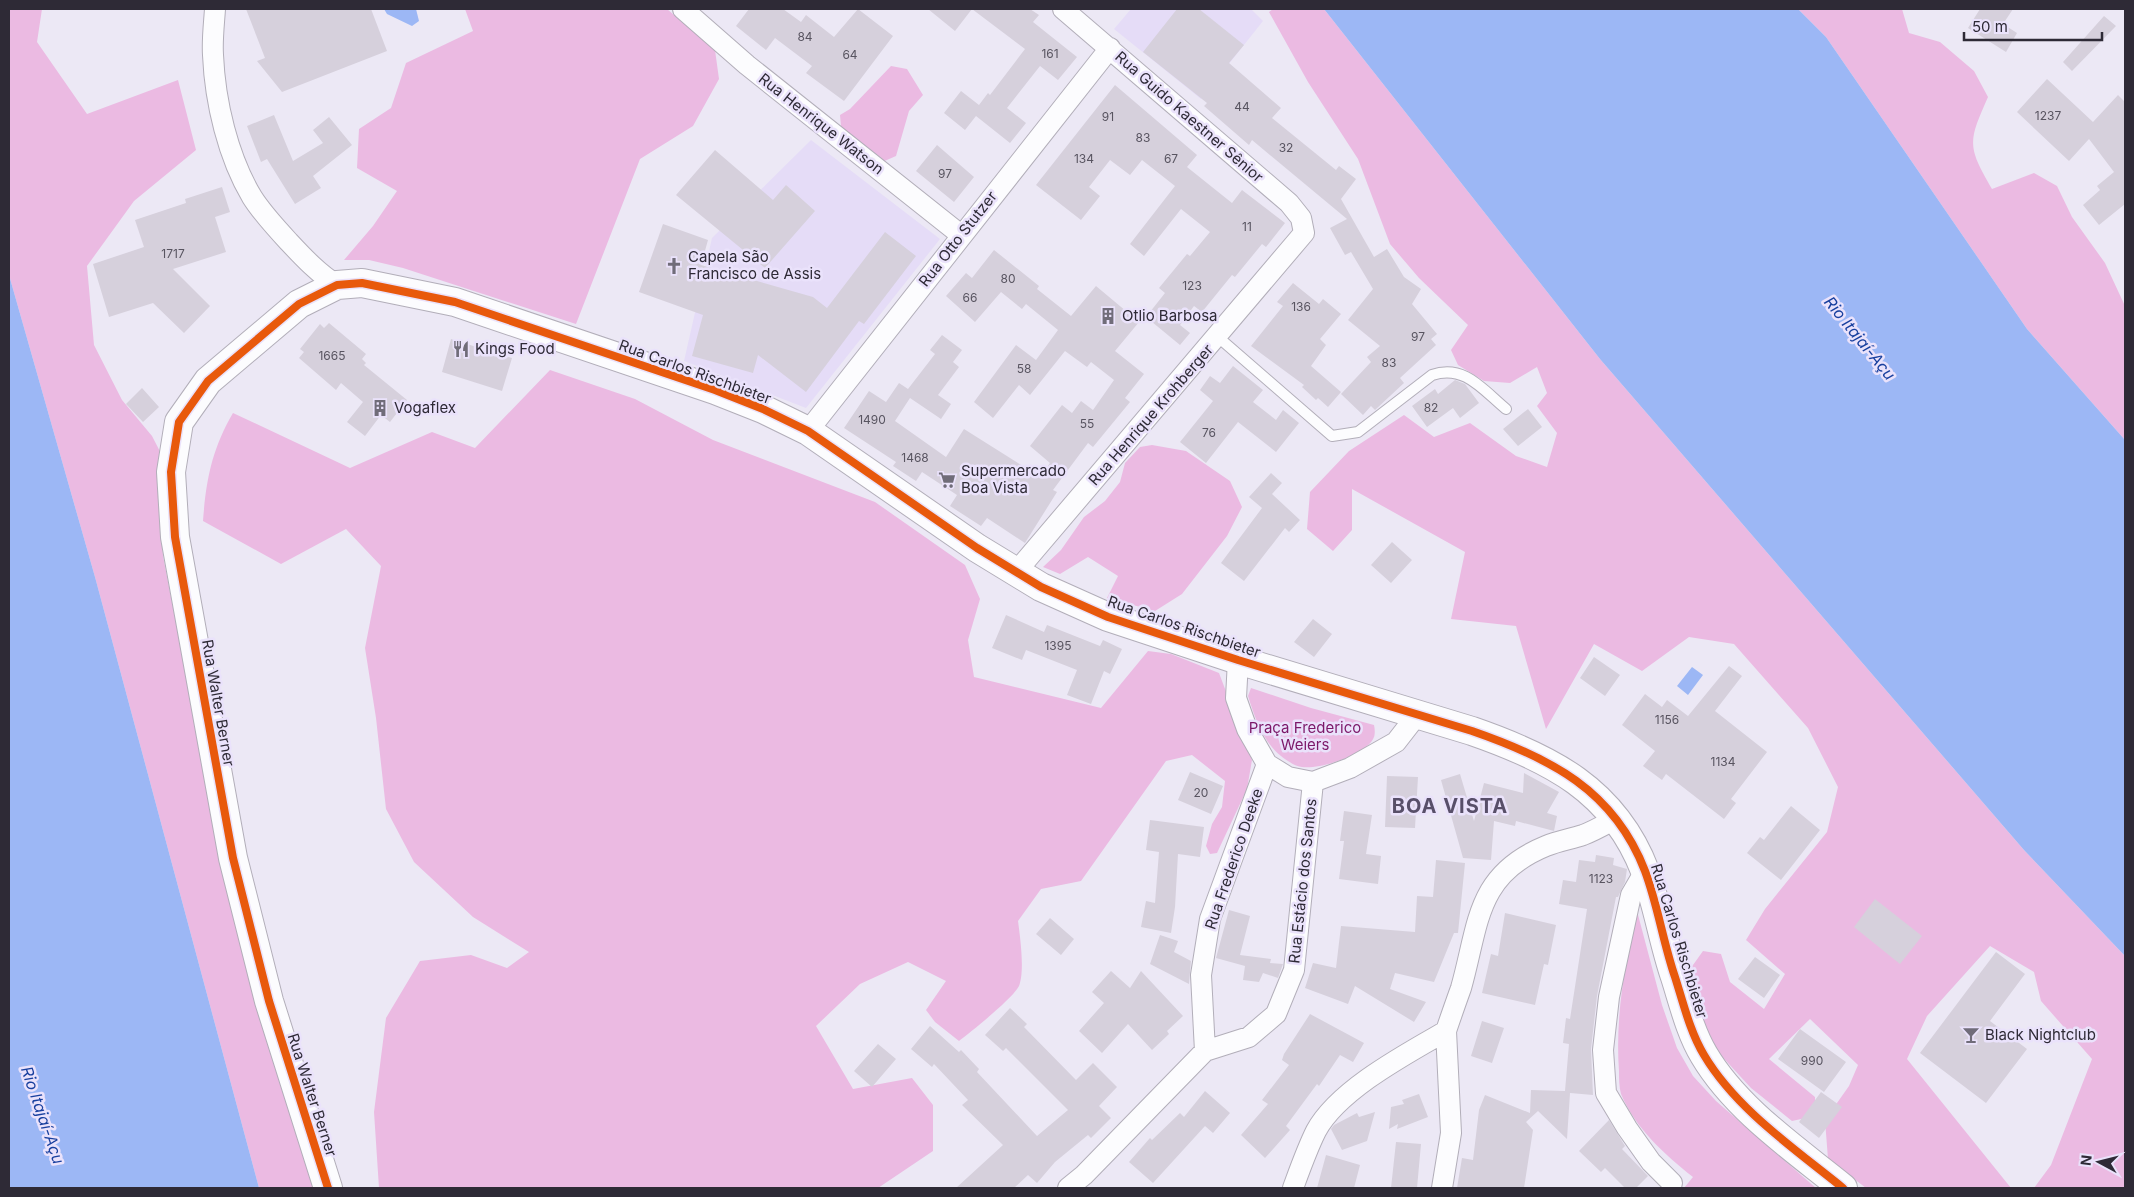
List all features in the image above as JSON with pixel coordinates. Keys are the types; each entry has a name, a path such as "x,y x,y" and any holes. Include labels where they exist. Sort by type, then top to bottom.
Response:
{"street":[{"path":"215,9 212,54 216,86 223,122 234,159 252,198 277,229 302,256 337,285"},
{"name":"Rua Henrique Watson","path":"683,9 747,65 961,235"},
{"name":"Rua Guido Kaestner Sênior","path":"1064,9 1289,203 1300,218 1304,232"},
{"name":"Rua Otto Stutzer","path":"808,431 1110,48"},
{"name":"Rua Henrique Krohberger","path":"1016,572 1218,337 1304,232"},
{"name":"Rua Carlos Rischbieter","path":"337,285 362,283 455,302 714,390 763,409 808,431 970,543 1041,587 1108,617 1238,660 1510,744 1551,763 1594,793 1617,818 1644,871 1665,948 1694,1033 1704,1055 1729,1088 1760,1119 1843,1188"},
{"name":"Rua Walter Berner","path":"328,1188 269,1001 233,858 175,537 171,472 179,422 208,381 299,304 337,285"},
{"path":"1238,660 1236,698 1246,729 1267,764 1288,777 1313,782 1350,768 1396,742 1417,715"},
{"name":"Rua Frederico Deeke","path":"1205,1050 1200,975 1210,919 1267,764"},
{"name":"Rua Estácio dos Santos","path":"1205,1050 1249,1037 1276,1014 1289,988 1299,940 1313,782"},
{"path":"1442,1188 1450,1133 1446,1031 1461,987 1478,916 1486,894 1502,876 1521,860 1546,846 1584,835 1617,818"},
{"path":"1644,871 1631,895 1609,997 1603,1050 1606,1093 1627,1128 1651,1162 1672,1183"},
{"path":"1293,1188 1317,1130 1330,1114 1354,1090 1389,1065 1446,1031"},
{"path":"1068,1188 1084,1175 1205,1050"}],"lane":[{"path":"1218,337 1332,436 1358,432 1432,375 1445,370 1465,374 1506,409"}],"shaded area":[{"path":"1131,9 1251,9 1263,21 1201,99 1114,29"},
{"path":"811,140 940,239 806,408 684,361 712,238"}],"green space":[{"path":"9,9 42,9 37,42 87,114 178,80 196,150 134,201 87,266 94,345 122,400 152,436 167,465 160,505 163,556 202,757 315,1188 259,1188 95,577 9,275"},
{"path":"465,9 667,9 715,50 719,79 693,126 640,159 576,324 403,268 369,260 344,260 373,226 397,191 357,168 359,129 391,108 406,63 473,31"},
{"path":"1273,9 1324,9 1600,359 2024,850 2125,956 2125,1188 2034,1188 2051,1165 2092,1059 2041,1001 2034,972 1990,946 1927,1016 1907,1059 2011,1188 1866,1188 1828,1159 1825,1120 1849,1086 1858,1065 1810,1019 1769,1059 1815,1097 1815,1116 1792,1121 1751,1088 1716,1050 1691,1003 1688,972 1703,951 1721,954 1730,982 1764,1009 1785,974 1746,940 1765,909 1827,832 1838,787 1808,728 1734,644 1689,637 1642,671 1594,644 1546,729 1516,626 1451,619 1465,552 1352,489 1352,530 1333,551 1307,529 1310,492 1349,451 1404,415 1434,437 1470,423 1516,456 1547,467 1557,433 1537,406 1547,393 1537,367 1510,383 1484,381 1458,365 1451,350 1468,325 1419,278 1390,244 1358,159 1308,82 1269,12"},
{"path":"1798,9 1902,9 1909,33 1940,42 1974,71 1988,97 1974,135 1974,153 1992,189 2034,173 2057,186 2072,217 2105,263 2125,306 2125,440 2027,329 1826,37"},
{"path":"891,66 907,69 923,95 909,111 896,156 880,163 841,126 840,115 850,109"},
{"path":"550,370 635,399 713,440 875,502 965,565 980,599 968,640 974,677 1101,708 1148,651 1171,654 1219,673 1252,760 1247,789 1217,853 1210,854 1206,846 1212,824 1222,807 1225,781 1192,755 1166,761 1081,881 1041,889 1018,921 1022,963 1019,986 1001,1006 959,1041 935,1022 926,1010 946,981 908,962 860,984 816,1026 853,1089 912,1078 933,1105 933,1151 878,1188 379,1188 374,1112 386,1018 420,961 471,955 507,968 529,952 473,917 414,862 386,809 376,718 365,648 381,566 346,529 281,564 203,521 208,478 220,439 233,413 350,468 432,432 475,448"},
{"path":"1152,445 1186,451 1230,481 1242,507 1227,536 1182,594 1155,611 1107,598 1118,576 1088,557 1060,574 1043,567 1061,550 1084,517 1105,501 1120,482 1125,463 1140,447"},
{"name":"Praça Frederico Weiers","path":"1251,688 1311,708 1374,725 1374,737 1363,749 1342,760 1320,766 1297,766 1281,756 1264,737 1248,696"},
{"path":"1637,911 1662,1005 1677,1048 1693,1076 1716,1101 1816,1188 1684,1188 1693,1177 1661,1150 1634,1118 1620,1091 1618,1031 1622,990"}],"water":[{"path":"384,9 416,9 419,21 412,26 387,14"},
{"name":"Rio Itajaí-Açu","path":"1324,9 1798,9 1826,37 2027,329 2125,440 2125,956 2024,850 1600,359"},
{"name":"Rio Itajaí-Açu","path":"9,275 95,577 259,1188 9,1188"},
{"path":"1692,667 1703,675 1688,695 1677,686"}],"building":[{"path":"246,9 371,9 387,51 282,92 257,61 265,58"},
{"path":"749,9 783,9 801,22 806,15 834,37 858,9 893,36 844,101 806,73 812,66 775,38 766,50 736,26"},
{"path":"928,9 972,9 955,31"},
{"path":"972,9 1030,9 1039,15 1033,22 1077,57 1058,80 1040,66 1007,108 1026,123 1010,143 976,116 965,130 944,113 961,91 979,105 988,93 990,95 1025,49"},
{"path":"1177,9 1199,9 1244,45 1229,63 1281,108 1272,118 1336,170 1339,166 1356,179 1341,199 1374,257 1387,249 1404,277 1421,289 1412,304 1437,334 1431,339 1436,345 1400,378 1404,383 1375,410 1371,406 1363,415 1341,394 1371,362 1367,357 1380,346 1348,320 1373,289 1351,252 1345,255 1330,228 1347,219 1252,140 1249,145 1204,106 1207,103 1143,52"},
{"path":"1980,9 2013,9 2003,24 2017,33 2006,52 1968,28"},
{"path":"2104,16 2116,26 2072,71 2063,62"},
{"path":"2047,79 2093,122 2118,95 2125,102 2125,204 2099,225 2083,205 2100,190 2097,186 2114,172 2089,139 2069,161 2017,112"},
{"path":"1115,85 1197,155 1187,167 1232,203 1242,190 1285,223 1266,247 1262,244 1235,277 1232,275 1202,312 1194,306 1180,325 1190,333 1180,345 1146,317 1165,293 1159,288 1187,254 1190,256 1210,232 1181,209 1144,256 1130,244 1175,186 1142,160 1130,175 1110,160 1089,187 1100,196 1081,220 1036,185"},
{"path":"274,115 293,161 323,143 313,130 329,117 352,145 313,176 321,188 295,204 267,159 261,162 247,126"},
{"path":"937,145 974,177 954,202 916,171"},
{"path":"715,150 773,200 786,185 815,211 765,268 676,195"},
{"path":"222,187 230,212 215,217 226,252 173,269 210,306 184,333 153,303 109,317 93,264 144,247 135,220 186,203 185,199"},
{"path":"663,224 708,240 701,265 813,297 827,308 885,232 916,256 864,324 859,321 806,392 758,355 753,373 692,356 703,315 639,292"},
{"path":"994,250 1039,286 1037,289 1071,316 1096,286 1139,322 1115,351 1144,374 1125,398 1130,402 1093,447 1088,443 1053,490 1057,492 1025,543 987,518 981,526 950,506 957,495 922,472 916,481 893,466 896,462 844,428 869,391 886,402 899,383 908,389 935,354 930,350 942,335 962,350 953,362 959,367 938,395 951,404 941,419 910,398 895,421 946,457 964,429 1040,477 1050,463 1030,446 1062,405 1072,413 1081,401 1093,410 1114,380 1091,362 1087,367 1065,351 1030,395 1019,385 993,418 974,402 1016,345 1036,360 1058,330 1026,304 1022,309 1001,292 975,322 946,296 966,273 972,278"},
{"path":"1293,283 1319,304 1323,299 1341,314 1320,339 1326,345 1311,366 1341,392 1328,407 1318,398 1316,400 1302,387 1304,385 1251,346 1283,306 1277,302"},
{"path":"329,323 366,354 362,359 366,363 364,365 407,400 390,422 381,415 365,436 347,422 363,402 341,383 336,390 299,358 304,352 300,349 320,324 324,328"},
{"path":"451,339 512,358 502,391 442,372"},
{"path":"1233,366 1263,390 1253,402 1276,420 1283,410 1299,423 1276,452 1238,422 1206,463 1180,442 1213,401 1200,390 1210,376 1220,383"},
{"path":"1455,380 1465,384 1479,403 1460,418 1453,408 1427,427 1412,406 1435,389 1438,394"},
{"path":"142,388 159,407 143,422 126,404"},
{"path":"1528,409 1542,427 1518,446 1503,429"},
{"path":"1271,473 1282,483 1272,494 1300,520 1289,532 1285,528 1244,581 1221,563 1262,508 1249,497"},
{"path":"1392,542 1412,560 1391,583 1371,565"},
{"path":"1006,615 1044,632 1047,625 1100,646 1103,640 1122,649 1110,674 1104,671 1091,704 1067,695 1077,670 1026,650 1022,660 992,648"},
{"path":"1313,619 1332,634 1314,657 1294,642"},
{"path":"1594,657 1620,675 1605,696 1580,678"},
{"path":"1729,666 1742,676 1715,711 1767,752 1731,799 1736,803 1724,819 1666,774 1662,780 1643,766 1655,751 1622,725 1645,694 1662,707 1667,700 1688,716"},
{"path":"1190,772 1223,786 1211,814 1178,800"},
{"path":"1524,773 1559,792 1547,813 1557,816 1554,831 1516,821 1515,826 1494,821 1491,860 1463,858 1441,780 1460,774 1474,821 1484,783 1523,793"},
{"path":"1387,776 1418,777 1415,828 1385,827"},
{"path":"1791,806 1820,830 1781,880 1747,853 1760,837 1764,840"},
{"path":"1344,811 1372,815 1366,854 1381,856 1378,884 1339,879 1344,841 1340,841"},
{"path":"1150,820 1204,827 1200,857 1178,854 1175,907 1171,933 1141,927 1146,901 1155,903 1159,852 1146,850"},
{"path":"1596,855 1614,858 1613,865 1627,869 1625,882 1618,897 1616,897 1597,996 1591,1049 1593,1095 1570,1093 1567,1139 1538,1111 1526,1122 1533,1130 1524,1188 1457,1188 1462,1158 1473,1160 1479,1110 1485,1095 1530,1113 1531,1090 1565,1091 1569,1044 1563,1043 1566,1018 1570,1019 1587,909 1559,904 1563,880 1576,882 1579,860 1595,862"},
{"path":"1436,860 1465,863 1458,933 1454,933 1434,982 1395,973 1390,989 1426,1002 1414,1022 1355,986 1348,1004 1305,988 1313,963 1336,968 1341,926 1415,932 1417,896 1433,897"},
{"path":"1875,899 1922,936 1900,964 1854,927"},
{"path":"1229,910 1250,916 1240,955 1271,959 1270,963 1283,964 1278,978 1263,973 1259,982 1243,980 1245,966 1216,958"},
{"path":"1505,913 1556,925 1548,965 1544,964 1535,1005 1482,993 1491,954 1498,956"},
{"path":"1050,918 1074,939 1061,955 1036,934"},
{"path":"1160,935 1178,941 1174,952 1191,961 1189,984 1150,964"},
{"name":"Black Nightclub","path":"1996,952 2025,974 1990,1021 2027,1049 1986,1103 1920,1053"},
{"path":"1755,957 1780,975 1764,998 1738,979"},
{"path":"1111,971 1130,988 1141,971 1183,1016 1167,1031 1169,1034 1152,1050 1128,1024 1102,1053 1079,1031 1104,1003 1092,992"},
{"path":"1010,1008 1027,1024 1024,1027 1076,1080 1093,1063 1117,1087 1099,1106 1111,1118 1091,1138 1088,1135 1055,1162 1037,1183 1028,1175 1014,1188 956,1188 1003,1145 962,1105 968,1100 934,1064 932,1067 911,1049 930,1026 959,1052 961,1050 979,1069 977,1072 1037,1136 1068,1110 1006,1048 1003,1051 985,1035"},
{"path":"1310,1014 1364,1043 1353,1062 1340,1055 1319,1086 1317,1084 1286,1126 1290,1130 1265,1158 1241,1135 1268,1104 1262,1100 1289,1065 1282,1060 1284,1054"},
{"path":"1482,1021 1504,1028 1492,1063 1471,1056"},
{"path":"1800,1029 1846,1062 1824,1092 1778,1059"},
{"path":"878,1044 896,1059 872,1087 854,1071"},
{"path":"1205,1091 1230,1113 1213,1133 1205,1126 1153,1183 1129,1162 1150,1138 1152,1140 1180,1113 1184,1117"},
{"path":"1821,1092 1842,1107 1819,1138 1799,1122"},
{"path":"1419,1094 1428,1117 1397,1129 1398,1124 1389,1129 1391,1107 1404,1104 1402,1100"},
{"path":"1375,1112 1367,1141 1342,1150 1331,1129 1334,1125 1357,1113 1359,1117"},
{"path":"1609,1120 1625,1146 1622,1149 1648,1176 1636,1188 1625,1188 1605,1168 1601,1172 1579,1151"},
{"path":"1396,1142 1421,1144 1417,1188 1391,1188"},
{"path":"1326,1155 1360,1165 1354,1188 1317,1188"}],"cycle path":[{"path":"328,1188 269,1001 233,858 175,537 171,472 179,422 208,381 299,304 337,285 362,283 455,302 715,390 763,409 808,431 977,548 1041,587 1108,617 1238,660 1501,741 1553,766 1597,798 1616,819 1632,843 1650,884 1671,964 1691,1027 1699,1046 1717,1075 1749,1111 1843,1188"}],"place":[{"name":"Capela São Francisco de Assis","path":"674,266"},
{"name":"Otlio Barbosa","path":"1108,316"},
{"name":"Kings Food","path":"461,349"},
{"name":"Vogaflex","path":"380,408"},
{"name":"Supermercado Boa Vista","path":"947,480"},
{"name":"Black Nightclub","path":"1971,1035"}],"district":[{"name":"BOA VISTA","path":"1450,806"}]}
